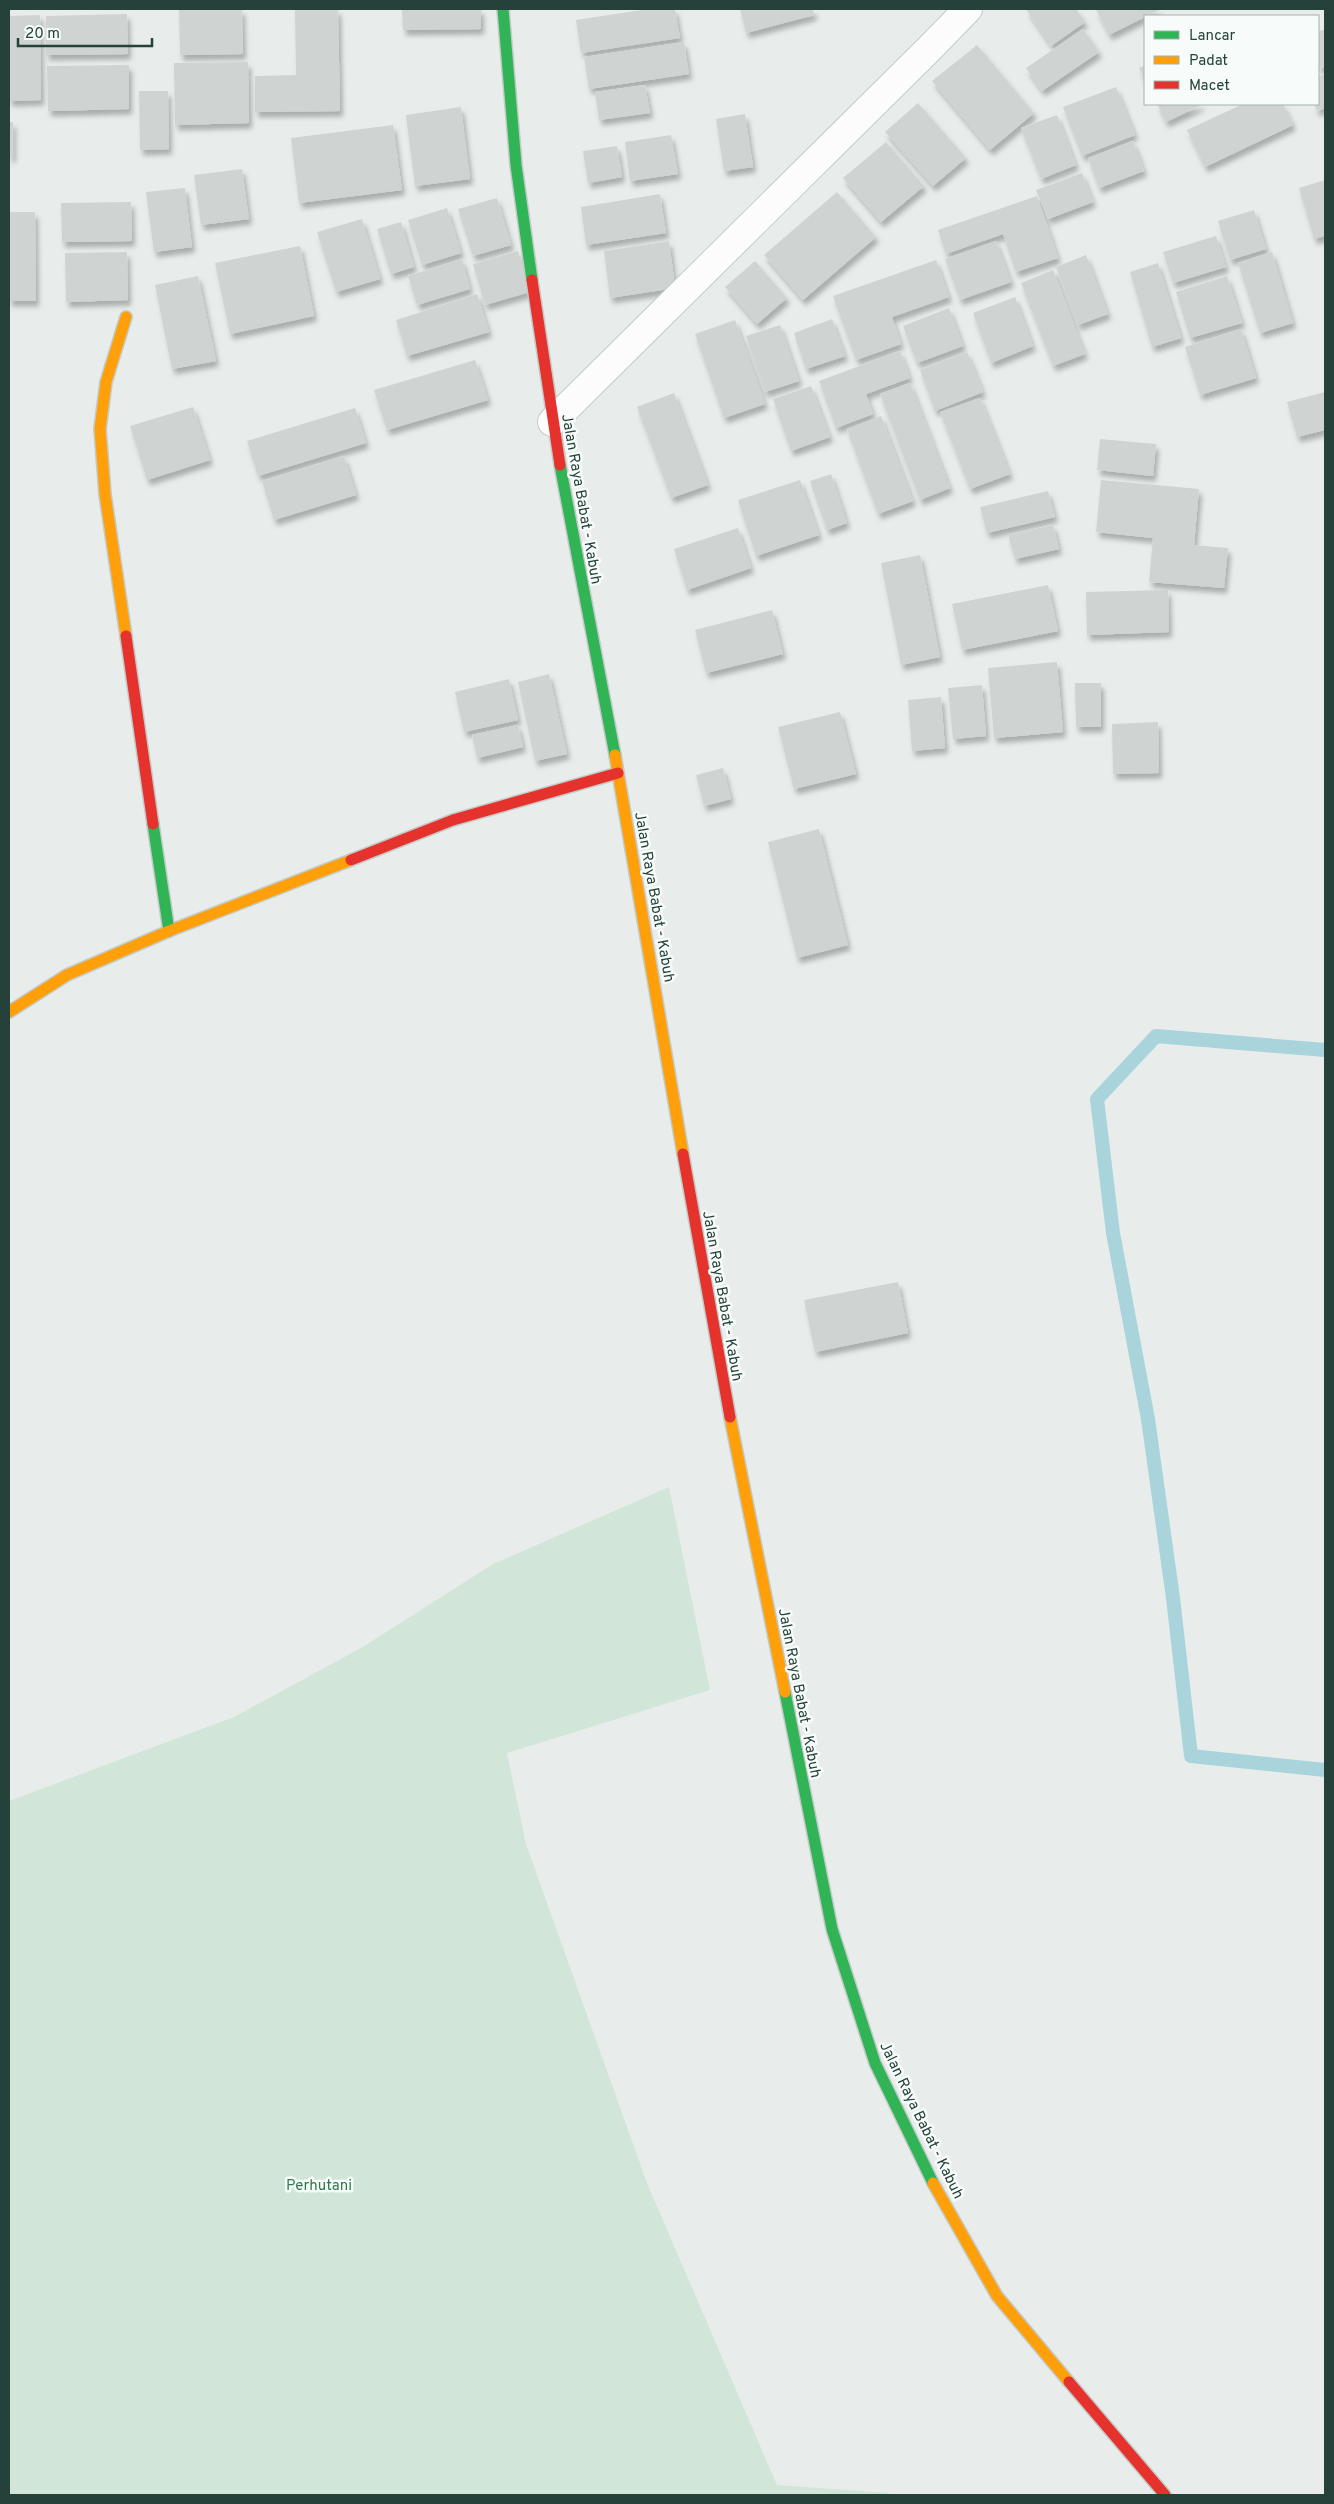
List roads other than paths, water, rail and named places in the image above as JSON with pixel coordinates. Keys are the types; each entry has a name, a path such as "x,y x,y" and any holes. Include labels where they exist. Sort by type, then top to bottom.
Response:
{"main road":[{"name":"Jalan Raya Babat - Kabuh","path":"504,9 516,165 552,422 618,772 723,1384 832,1929 875,2063 928,2173 997,2296 1165,2495"},
{"path":"126,317 106,382 100,429 105,494 169,931"},
{"path":"9,1012 67,975 169,931 453,820 618,772"}],"street":[{"path":"552,422 968,9"}],"waterway":[{"path":"1325,1050 1156,1036 1097,1099 1113,1233 1148,1419 1173,1598 1191,1756 1325,1770"}],"park label":[{"name":"Perhutani","path":"319,2185"}]}
